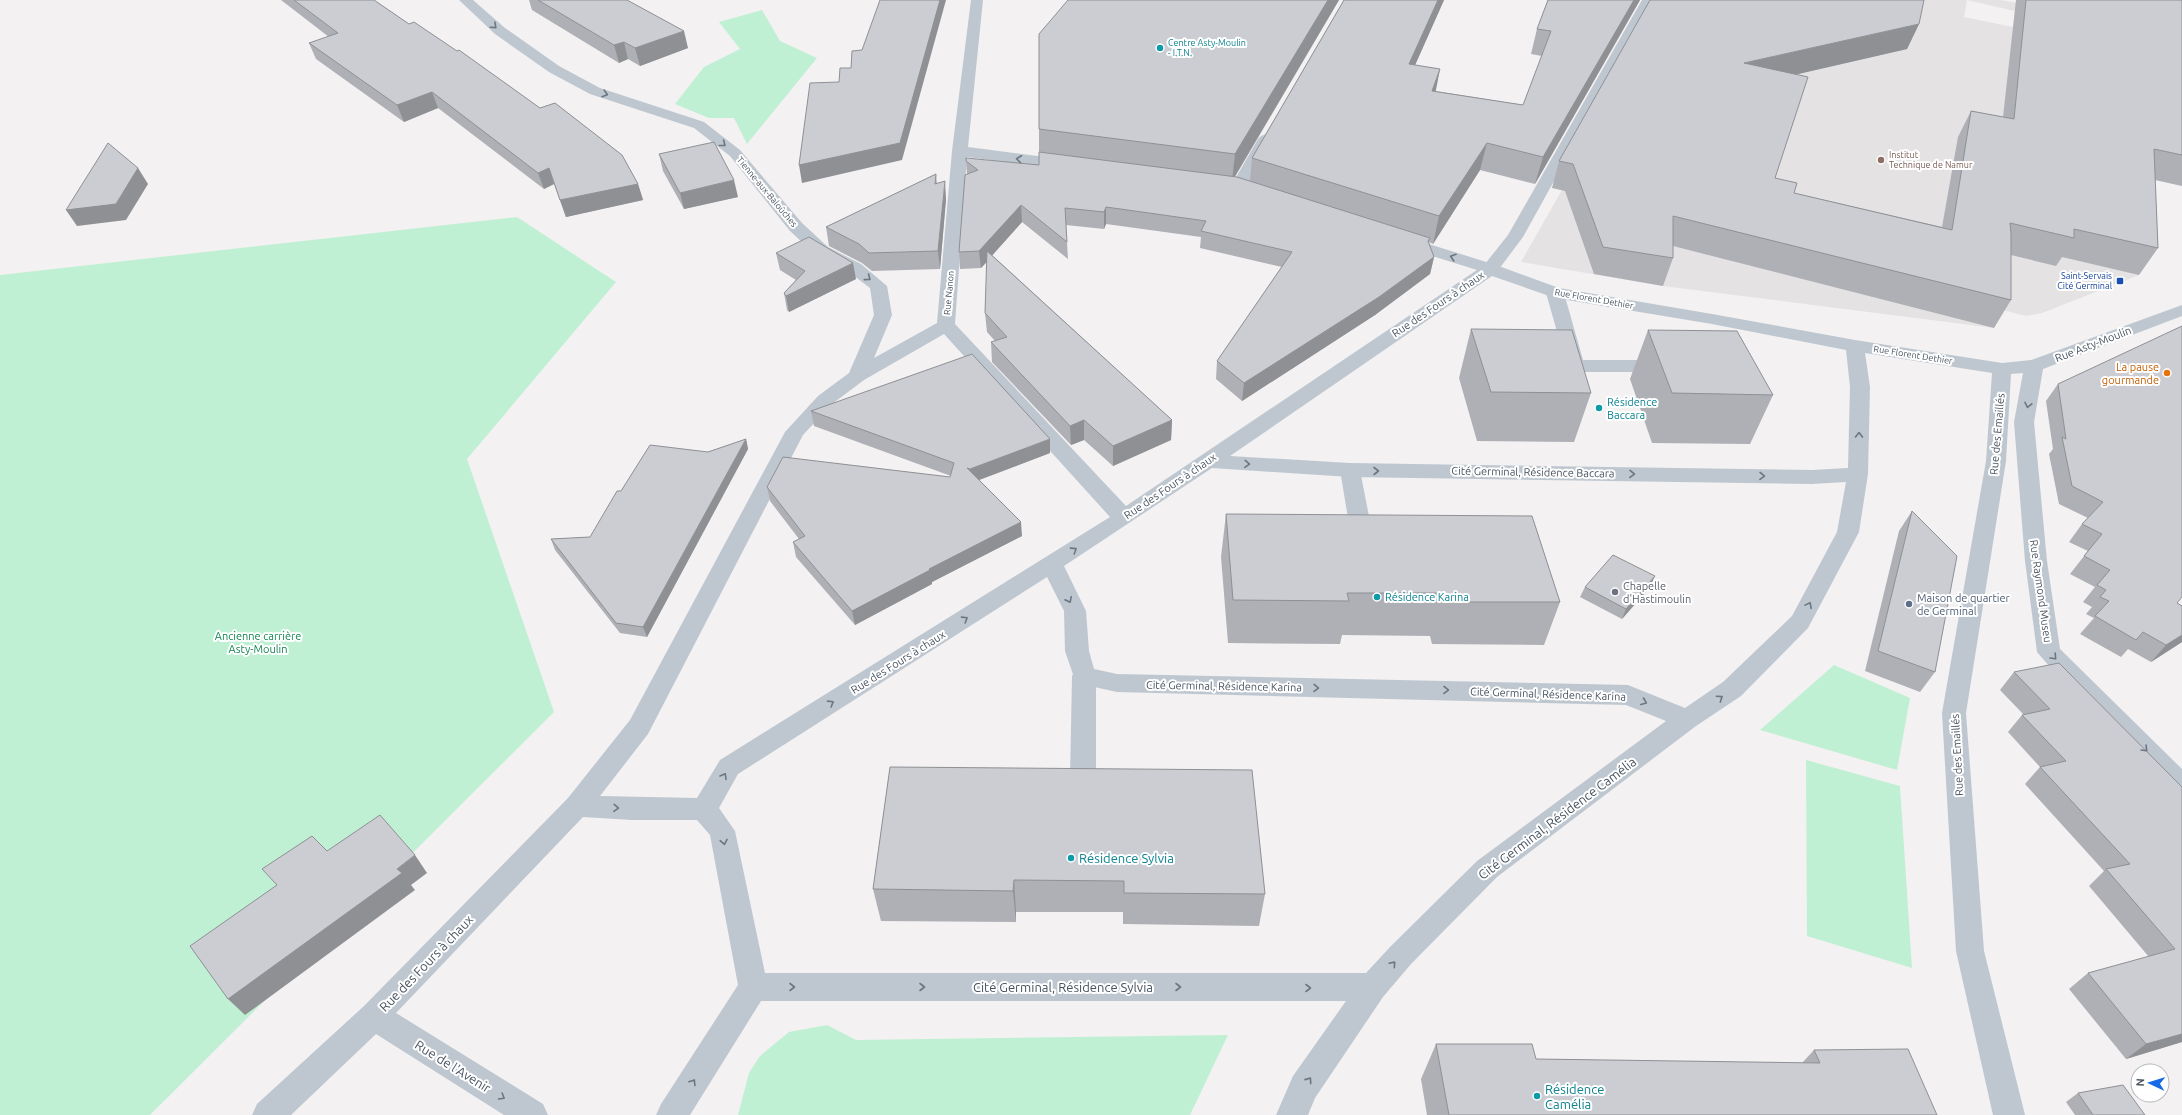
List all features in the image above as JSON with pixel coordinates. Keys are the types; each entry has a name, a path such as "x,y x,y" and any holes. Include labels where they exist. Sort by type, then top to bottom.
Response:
{"street":[{"name":"Tienne-aux-Baloûches","path":"466,0 500,31 554,69 595,91 698,125 735,153 760,181 796,227 822,251 855,268 878,286 882,315 857,376"},
{"name":"Rue Nanon","path":"977,0 960,151 946,325 1124,518"},
{"name":"Rue des Fours à chaux","path":"704,810 729,767 1124,518 1490,269 1519,230 1588,110 1648,0"},
{"path":"1238,188 1273,127"},
{"path":"960,151 1085,168"},
{"name":"Rue Florent Dethier","path":"1386,235 1490,269 1555,293 1712,319 1855,346 2002,369"},
{"path":"1555,293 1567,366 1680,366"},
{"name":"Rue Asty-Moulin","path":"2002,369 2034,366 2182,310"},
{"name":"Rue des Fours à chaux","path":"268,1115 374,1016 577,806 639,727 796,432 826,400 857,376 946,325"},
{"path":"1688,720 1732,689 1800,622 1848,532 1858,474 1860,387 1855,346"},
{"name":"Rue Raymond Museu","path":"2034,366 2024,422 2036,561 2049,652 2076,681 2182,785"},
{"name":"Rue des Emaillés","path":"2002,369 1996,461 1954,713 1970,951 2009,1115"},
{"name":"Cité Germinal, Résidence Baccara","path":"1208,461 1350,470 1812,477 1858,474"},
{"path":"1350,470 1363,542"},
{"path":"1340,542 1386,542"},
{"path":"1052,564 1075,611 1077,651 1084,676 1071,778 1125,782"},
{"name":"Cité Germinal, Résidence Karina","path":"1084,676 1118,683 1575,692 1628,695 1688,720"},
{"name":"Cité Germinal, Résidence Camélia","path":"1292,1115 1304,1087 1373,987 1401,955 1487,869 1688,720"},
{"path":"577,806 632,809 704,810 722,831 753,987 672,1115"},
{"name":"Cité Germinal, Résidence Sylvia","path":"753,987 1373,987"},
{"name":"Rue de l'Avenir","path":"374,1016 532,1115"}],"shaded area":[{"name":"Institut Technique de Namur","path":"1670,0 1967,0 1964,17 2013,27 2137,176 2139,275 2042,313 2026,316 1990,307 1994,328 1663,286 1521,262"},
{"path":"1967,0 2000,0 2019,3 2019,12"}],"green space":[{"path":"762,10 780,41 817,58 747,144 734,118 709,118 675,104 704,67 740,49 719,22"},
{"name":"Ancienne carrière Asty-Moulin","path":"517,217 616,282 467,459 554,712 150,1115 0,1115 0,275"},
{"path":"1834,665 1910,698 1897,770 1760,730"},
{"path":"1806,760 1900,786 1912,968 1807,936"},
{"path":"827,1025 856,1040 1228,1035 1190,1115 738,1115 749,1073 760,1056 789,1032"}],"building":[{"path":"294,0 374,0 409,24 414,22 457,51 459,50 540,108 555,103 622,155 638,184 560,200 549,168 538,173 432,92 397,105 309,43 338,33"},
{"path":"538,0 627,0 684,31 635,48 624,42 614,45"},
{"path":"880,0 940,0 900,143 799,165 810,83 839,82 840,68 851,68 852,51 862,50"},
{"path":"1068,0 1328,0 1235,154 1039,129 1039,34"},
{"path":"1344,0 1438,0 1409,64 1440,69 1432,91 1523,105 1551,31 1537,29 1548,0 1634,0 1543,157 1487,143 1439,216 1252,158"},
{"path":"1650,0 1924,0 1919,24 1744,63 1808,77 1775,178 1797,183 1794,193 1952,230 1971,111 2014,119 2026,0 2182,0 2182,155 2154,149 2158,248 2074,229 2074,238 2010,223 2011,300 1673,216 1673,258 1603,247 1573,164 1559,161"},
{"path":"714,142 734,180 680,193 659,154"},
{"path":"108,143 138,168 116,204 66,210"},
{"path":"1039,152 1237,177 1430,238 1428,241 1434,257 1379,297 1244,383 1217,361 1292,252 1201,231 1206,221 1106,207 1104,212 1065,208 1067,242 1021,205 979,251 959,252 965,175 978,170 966,161 966,158 1039,165"},
{"path":"936,174 935,184 945,181 938,251 869,253 859,244 826,227"},
{"path":"809,237 853,263 786,296 784,293 805,271 776,253"},
{"path":"987,251 1172,420 1113,446 1084,420 1070,426 991,342 1007,337 985,313"},
{"path":"2182,326 2182,597 2177,603 2182,606 2182,635 2166,645 2143,632 2136,640 2095,616 2109,601 2100,597 2106,590 2097,585 2110,570 2084,556 2102,534 2082,524 2103,502 2072,486 2062,437 2066,439 2058,384"},
{"path":"1471,329 1572,330 1591,393 1491,392"},
{"path":"1648,330 1737,331 1773,395 1672,393"},
{"path":"972,354 1050,439 970,469 967,468 1021,522 929,569 930,570 852,611 793,542 805,536 767,487 783,457 950,477 954,463 811,411"},
{"path":"746,439 643,627 616,623 551,539 590,537 617,491 621,491 650,445 708,452"},
{"name":"Maison de quartier de Germinal","path":"1912,511 1957,556 1935,672 1878,651"},
{"path":"1226,514 1532,516 1560,602 1444,602 1442,593 1347,593 1349,601 1233,600"},
{"name":"Chapelle d'Hastimoulin","path":"1613,555 1655,576 1626,609 1585,587"},
{"path":"2059,663 2182,787 2182,1034 2146,1044 2088,973 2175,949 2106,869 2130,864 2040,767 2066,761 2022,715 2050,709 2014,672"},
{"name":"Résidence Sylvia","path":"890,767 1252,770 1265,894 1124,893 1124,881 1014,880 1013,891 873,889"},
{"path":"380,815 415,855 397,869 402,873 228,999 190,946 277,885 262,869 312,836 327,851"},
{"path":"1436,1044 1532,1044 1536,1059 1820,1063 1814,1050 1908,1049 1937,1115 1449,1115"},
{"path":"2123,1085 2130,1095 2130,1103 2136,1103 2145,1115 2093,1115 2078,1093"}],"place":[{"name":"Centre Asty-Moulin - I.T.N.","path":"1160,48"},
{"name":"Institut Technique de Namur","path":"1881,160"},
{"name":"Saint-Servais Cité Germinal","path":"2120,281"},
{"name":"La pause gourmande","path":"2167,373"},
{"name":"Résidence Baccara","path":"1599,408"},
{"name":"Chapelle d'Hastimoulin","path":"1615,592"},
{"name":"Résidence Karina","path":"1377,597"},
{"name":"Maison de quartier de Germinal","path":"1909,604"},
{"name":"Résidence Sylvia","path":"1071,858"},
{"name":"Résidence Camélia","path":"1537,1096"}]}
